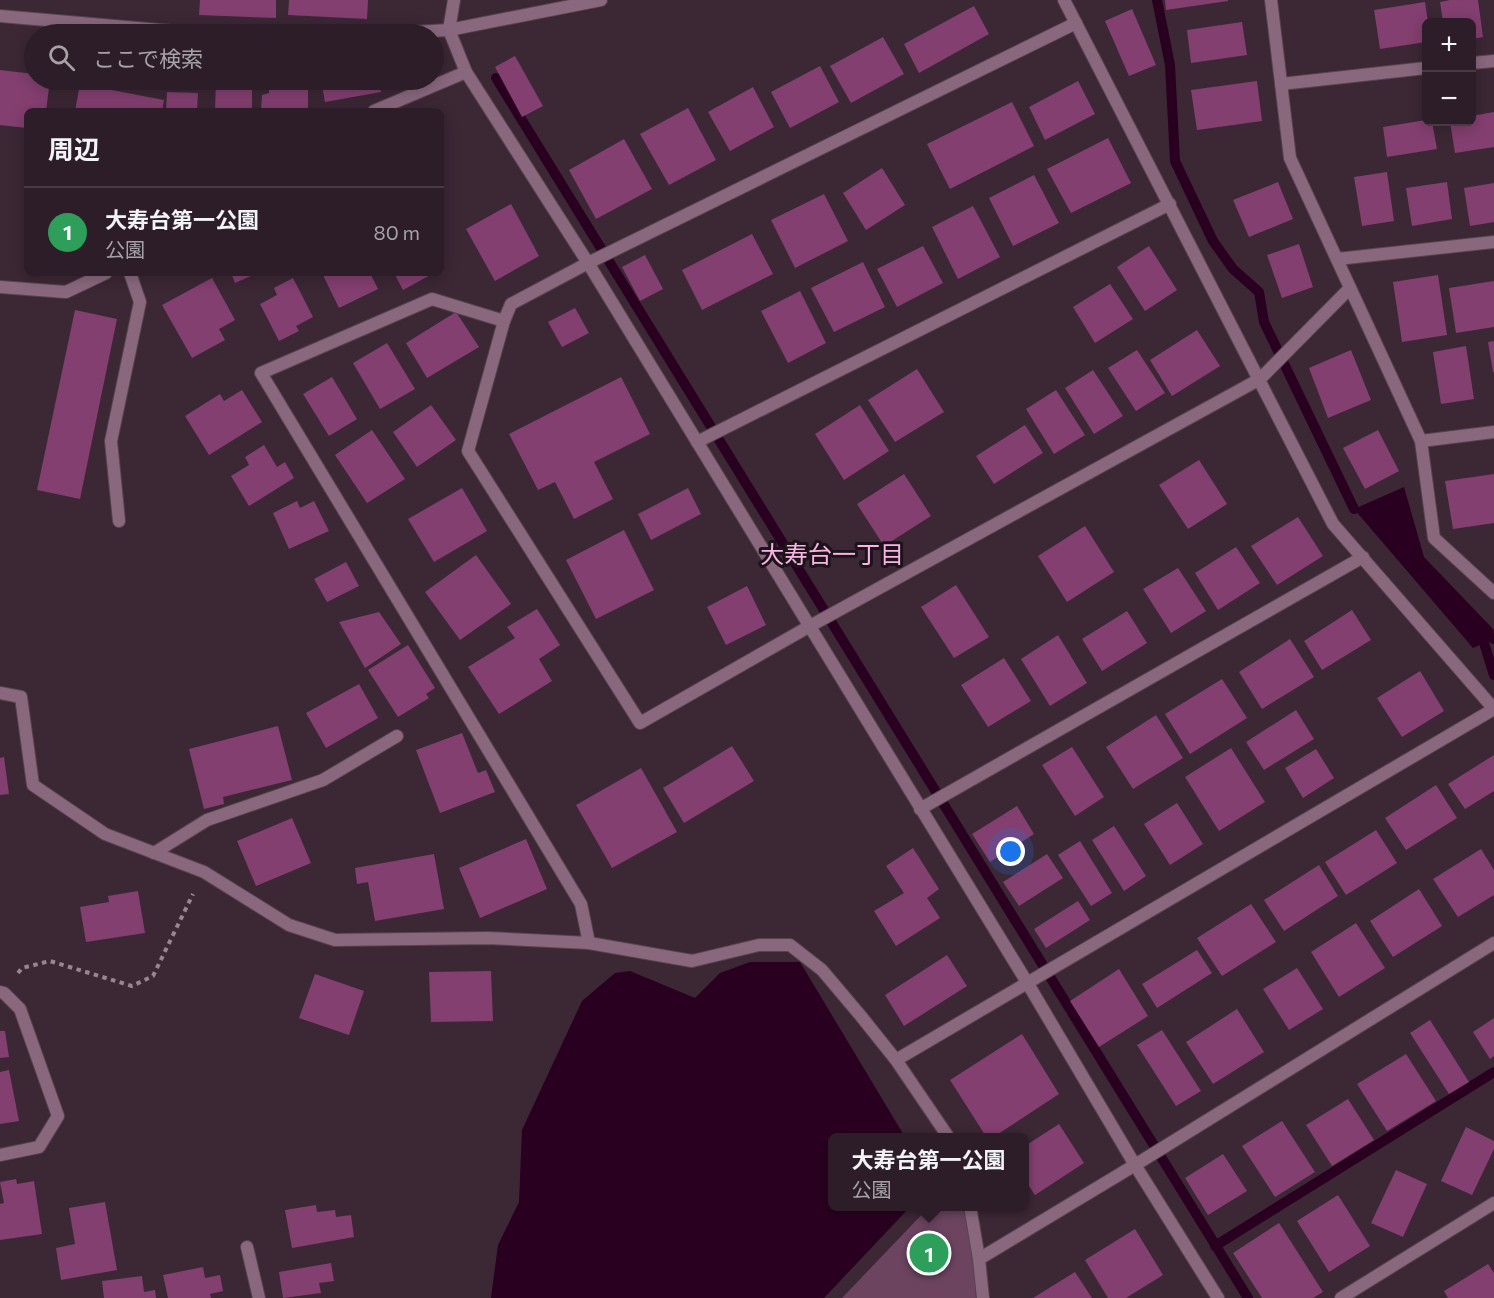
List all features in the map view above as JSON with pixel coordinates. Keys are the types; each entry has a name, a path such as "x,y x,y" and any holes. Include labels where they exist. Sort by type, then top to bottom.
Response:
{"street":[{"path":"454,0 448,30 466,72 588,263 1218,1298"},
{"path":"444,30 601,0"},
{"path":"896,1060 1494,709 1333,524 1064,0"},
{"path":"1271,0 1290,158 1421,441 1434,538 1494,593"},
{"path":"0,16 92,24"},
{"path":"1076,23 588,263 512,304 504,321 468,451 640,723 810,626 1260,380 1350,288"},
{"path":"1476,63 1494,61"},
{"path":"1281,84 1422,68"},
{"path":"444,81 466,72"},
{"path":"381,108 424,90"},
{"path":"697,442 1170,204"},
{"path":"1337,260 1494,242"},
{"path":"0,287 66,292 100,276"},
{"path":"119,521 111,441 140,302 131,276"},
{"path":"504,321 432,298 261,372 581,904 589,943"},
{"path":"1421,441 1494,432"},
{"path":"920,809 1363,556"},
{"path":"0,693 21,697 33,785 105,834 204,872 289,925 335,939 488,938 589,943 692,961 759,945 790,945 822,970 896,1060 946,1133"},
{"path":"154,853 207,820 323,780 397,736"},
{"path":"979,1259 1494,943"},
{"path":"0,1155 39,1147 58,1116 20,1009 2,992"},
{"path":"1341,1298 1494,1203"},
{"path":"971,1211 983,1298"},
{"path":"247,1247 259,1298"}],"path":[{"path":"2,992 22,968 50,961 132,986 153,976 204,872"}],"shaded area":[{"path":"1404,487 1424,557 1494,630 1489,639 1473,648 1354,509"},
{"path":"750,962 800,962 903,1133 828,1133 828,1211 906,1211 824,1298 491,1298 498,1245 519,1202 522,1130 582,1001 615,973 630,971 695,998 720,973"},
{"path":"925,1211 970,1211 976,1298 842,1298"}],"building":[{"path":"200,0 276,0 276,18 199,15"},
{"path":"289,0 368,0 367,19 288,15"},
{"path":"1165,0 1228,0 1228,1 1166,10"},
{"path":"1478,0 1483,37 1476,38 1476,18 1442,18 1440,2"},
{"path":"1425,2 1427,18 1422,18 1422,43 1380,49 1374,10"},
{"path":"974,6 989,34 919,73 904,44"},
{"path":"1132,9 1156,65 1129,76 1105,21"},
{"path":"1242,22 1247,55 1191,63 1187,30"},
{"path":"883,37 904,74 851,103 830,66"},
{"path":"515,56 543,106 522,117 495,67"},
{"path":"820,66 839,102 790,128 771,92"},
{"path":"0,70 24,73 24,90 49,90 46,108 24,108 24,128 0,125"},
{"path":"1078,81 1095,114 1045,140 1029,107"},
{"path":"1257,81 1262,121 1197,130 1191,90"},
{"path":"753,87 774,127 730,151 708,112"},
{"path":"79,90 112,90 164,100 163,108 76,108"},
{"path":"216,90 252,90 252,108 215,108"},
{"path":"269,90 308,90 308,108 261,108 262,95 269,93"},
{"path":"323,90 381,90 381,92 325,102"},
{"path":"167,92 198,93 197,108 166,108"},
{"path":"1012,102 1034,146 950,189 927,144"},
{"path":"688,108 716,160 669,185 640,134"},
{"path":"1494,112 1494,147 1455,153 1451,126 1476,126 1476,115"},
{"path":"1422,121 1422,126 1433,126 1437,149 1387,157 1383,127"},
{"path":"1108,138 1131,183 1071,213 1047,169"},
{"path":"624,139 652,189 596,219 569,170"},
{"path":"882,168 905,205 866,230 843,193"},
{"path":"1387,172 1394,221 1362,226 1354,177"},
{"path":"1034,175 1059,223 1013,246 989,198"},
{"path":"1278,182 1293,219 1249,237 1233,200"},
{"path":"1447,182 1452,219 1412,226 1406,188"},
{"path":"1494,183 1494,222 1470,226 1464,188"},
{"path":"824,194 848,241 795,268 771,220"},
{"path":"511,204 539,256 495,281 466,229"},
{"path":"973,206 1000,257 958,279 932,227"},
{"path":"752,234 773,274 702,310 682,270"},
{"path":"1299,244 1313,287 1282,298 1267,255"},
{"path":"923,246 943,283 897,307 877,269"},
{"path":"1149,246 1177,290 1145,311 1117,267"},
{"path":"645,255 663,289 640,301 622,267"},
{"path":"863,262 885,307 834,332 811,288"},
{"path":"1438,275 1447,335 1402,342 1393,282"},
{"path":"232,276 251,276 235,283"},
{"path":"323,276 372,276 378,289 339,308"},
{"path":"396,276 429,276 403,290"},
{"path":"212,278 235,320 219,329 225,340 192,358 162,305"},
{"path":"293,278 313,317 296,326 299,331 279,341 260,304 277,295 274,288"},
{"path":"1494,281 1494,327 1456,333 1449,288"},
{"path":"1110,284 1133,319 1095,343 1073,307"},
{"path":"800,291 826,343 788,363 761,311"},
{"path":"575,308 589,333 562,347 548,322"},
{"path":"75,310 117,319 80,499 37,490"},
{"path":"456,312 479,347 427,378 406,343"},
{"path":"1197,330 1220,366 1172,396 1150,360"},
{"path":"1494,341 1494,372 1493,372 1488,342"},
{"path":"387,343 415,389 380,409 353,363"},
{"path":"1466,346 1474,399 1441,404 1433,352"},
{"path":"1137,350 1165,393 1136,411 1108,368"},
{"path":"1351,350 1371,400 1328,418 1309,368"},
{"path":"917,369 944,412 895,442 868,400"},
{"path":"1093,370 1123,416 1094,434 1065,388"},
{"path":"332,377 357,419 329,436 303,394"},
{"path":"621,377 650,434 594,462 613,499 574,519 555,482 538,490 509,434"},
{"path":"242,390 262,422 209,455 185,416 220,394 224,401"},
{"path":"1056,390 1085,435 1054,454 1026,409"},
{"path":"431,405 456,440 417,467 393,432"},
{"path":"860,405 889,451 844,480 815,434"},
{"path":"1025,425 1043,453 994,484 976,456"},
{"path":"372,430 405,479 367,503 335,455"},
{"path":"1378,430 1399,471 1365,489 1343,448"},
{"path":"264,445 277,467 285,462 294,478 249,506 231,476 249,465 245,457"},
{"path":"1199,460 1227,504 1188,529 1159,485"},
{"path":"904,474 931,516 884,546 857,504"},
{"path":"1494,474 1494,523 1453,529 1445,481"},
{"path":"462,488 487,531 434,562 408,519"},
{"path":"688,488 701,514 651,540 638,514"},
{"path":"297,501 300,508 314,501 329,531 289,549 273,513"},
{"path":"1298,517 1323,556 1277,585 1251,546"},
{"path":"1085,526 1114,572 1067,602 1038,556"},
{"path":"624,530 654,590 596,619 566,560"},
{"path":"1236,547 1260,583 1218,610 1195,573"},
{"path":"476,555 511,604 460,640 425,592"},
{"path":"346,562 359,586 327,602 314,579"},
{"path":"1178,568 1206,611 1171,633 1143,589"},
{"path":"956,585 989,637 954,658 921,607"},
{"path":"747,586 766,625 726,645 707,607"},
{"path":"537,609 560,645 539,659 552,681 499,714 468,667 515,638 507,627"},
{"path":"1352,610 1371,640 1322,670 1304,641"},
{"path":"1127,611 1147,643 1102,671 1082,639"},
{"path":"379,612 401,644 365,668 339,622"},
{"path":"1058,635 1087,683 1050,706 1021,659"},
{"path":"1290,639 1314,677 1262,709 1239,672"},
{"path":"408,645 435,688 426,694 429,698 398,717 368,670"},
{"path":"1004,658 1031,701 988,727 961,685"},
{"path":"1420,671 1444,711 1402,737 1377,698"},
{"path":"1222,679 1247,718 1190,754 1165,714"},
{"path":"359,684 378,718 326,748 306,713"},
{"path":"1296,710 1314,739 1264,770 1246,742"},
{"path":"1156,715 1183,758 1133,789 1106,747"},
{"path":"278,726 292,780 223,797 224,804 204,809 189,749"},
{"path":"462,733 478,773 486,770 495,792 440,813 416,750"},
{"path":"732,746 754,781 684,823 663,788"},
{"path":"1072,747 1104,797 1075,816 1042,765"},
{"path":"1231,748 1265,802 1219,831 1185,777"},
{"path":"1316,749 1334,778 1303,798 1285,768"},
{"path":"1494,755 1494,791 1465,809 1448,784"},
{"path":"4,757 9,794 0,795 0,758"},
{"path":"641,768 677,832 612,868 576,805"},
{"path":"1436,785 1457,818 1406,850 1385,818"},
{"path":"1177,803 1203,844 1170,865 1144,824"},
{"path":"1017,806 1034,834 990,862 972,834"},
{"path":"292,818 311,863 256,886 237,841"},
{"path":"1114,826 1146,876 1124,891 1092,840"},
{"path":"1376,830 1397,863 1346,895 1325,862"},
{"path":"526,839 547,889 480,918 459,868"},
{"path":"1080,841 1112,893 1091,906 1058,855"},
{"path":"913,848 939,889 927,898 940,918 896,946 874,911 904,893 886,866"},
{"path":"1481,849 1494,870 1494,895 1458,917 1433,879"},
{"path":"434,854 444,909 375,921 368,882 357,884 355,868"},
{"path":"1047,854 1063,878 1019,906 1003,882"},
{"path":"1319,865 1338,896 1284,931 1264,900"},
{"path":"1419,889 1442,926 1393,957 1370,921"},
{"path":"138,891 145,933 86,942 80,907 109,902 108,896"},
{"path":"1078,901 1090,920 1046,948 1034,929"},
{"path":"1251,904 1276,942 1222,976 1197,938"},
{"path":"1356,923 1385,968 1339,997 1311,952"},
{"path":"1197,950 1212,973 1157,1008 1142,984"},
{"path":"947,955 967,986 904,1026 885,995"},
{"path":"1297,968 1323,1009 1289,1030 1263,989"},
{"path":"1119,969 1148,1016 1099,1047 1070,1001"},
{"path":"491,971 493,1021 431,1022 429,972"},
{"path":"315,974 364,991 349,1035 299,1018"},
{"path":"1237,1009 1264,1052 1213,1084 1186,1042"},
{"path":"1494,1018 1494,1056 1490,1059 1473,1032"},
{"path":"1430,1020 1469,1082 1449,1094 1410,1033"},
{"path":"1162,1030 1201,1091 1176,1106 1137,1045"},
{"path":"0,1031 5,1031 9,1057 0,1058"},
{"path":"1022,1034 1059,1094 1000,1133 984,1133 950,1080"},
{"path":"1406,1054 1436,1101 1387,1131 1357,1084"},
{"path":"9,1070 19,1121 0,1124 0,1072"},
{"path":"1348,1099 1374,1140 1332,1166 1306,1125"},
{"path":"1282,1121 1315,1172 1275,1197 1242,1146"},
{"path":"1059,1124 1084,1163 1035,1195 1029,1186 1029,1143"},
{"path":"1466,1127 1494,1141 1494,1149 1472,1195 1441,1181"},
{"path":"1223,1154 1247,1191 1208,1215 1185,1178"},
{"path":"1396,1170 1427,1184 1403,1237 1371,1223"},
{"path":"16,1179 17,1184 34,1181 42,1234 0,1240 0,1204 4,1203 0,1182"},
{"path":"1338,1195 1370,1246 1329,1272 1297,1221"},
{"path":"105,1202 117,1270 61,1280 56,1248 75,1244 69,1208"},
{"path":"316,1205 317,1212 335,1210 336,1217 351,1215 354,1237 292,1248 285,1210"},
{"path":"1279,1223 1323,1292 1313,1298 1262,1298 1233,1253"},
{"path":"1135,1229 1163,1275 1126,1298 1108,1298 1085,1260"},
{"path":"331,1263 334,1281 319,1283 321,1293 283,1298 279,1272"},
{"path":"1488,1264 1494,1273 1494,1298 1448,1298 1444,1291"},
{"path":"203,1267 205,1278 220,1275 223,1291 210,1294 211,1298 168,1298 163,1275"},
{"path":"1075,1272 1092,1298 1033,1298"},
{"path":"142,1276 144,1292 155,1290 156,1298 104,1298 102,1281"}],"waterway":[{"path":"1157,0 1170,65 1175,161 1213,241 1233,269 1259,292 1264,322 1354,509"},
{"path":"496,78 1248,1298"},
{"path":"1484,643 1494,675"},
{"path":"1215,1246 1494,1072"}],"place":[{"name":"大寿台第一公園","path":"929,1253"}],"district":[{"name":"大寿台一丁目","path":"832,555"}]}
